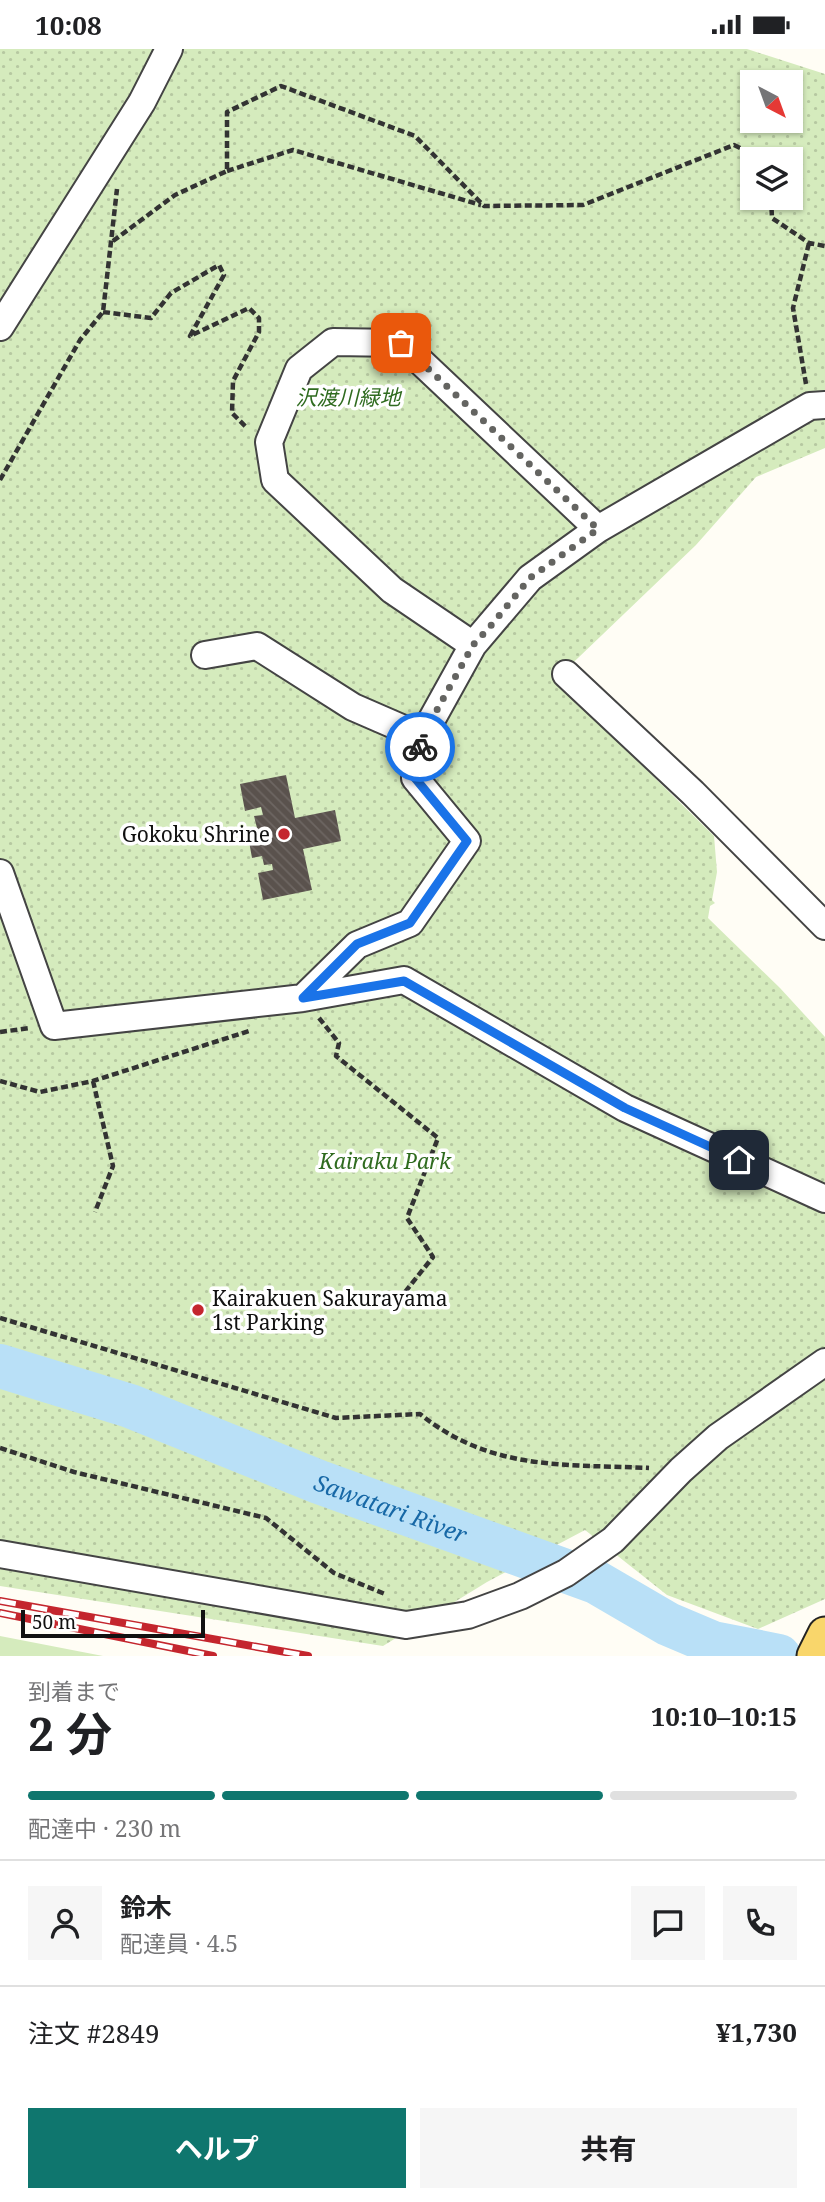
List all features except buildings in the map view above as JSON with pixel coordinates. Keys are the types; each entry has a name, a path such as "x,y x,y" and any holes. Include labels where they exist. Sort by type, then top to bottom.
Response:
{"main road":[{"path":"814,1656 825,1634"}],"street":[{"path":"0,327 142,102 169,49"},
{"path":"473,645 393,590 275,480 269,443 299,369 333,342 401,343 598,529"},
{"path":"297,998 357,944 410,923 467,841 415,778 422,737 473,645 530,578 598,529 818,406"},
{"path":"205,655 257,646 353,707 422,737"},
{"path":"566,674 693,793 825,926"},
{"path":"0,873 54,1026 297,998 404,981 625,1108 825,1199"},
{"path":"0,1554 406,1625 468,1615 520,1596 566,1573 613,1540 681,1470 751,1412 825,1361"}],"path":[{"path":"227,171 227,112 281,86 415,136 484,206"},
{"path":"113,241 174,195 227,171 293,150 484,206 583,205 734,145 740,148"},
{"path":"0,480 80,340 103,312 117,186"},
{"path":"772,210 772,218 809,243 825,246"},
{"path":"809,243 793,308 818,406"},
{"path":"103,312 151,318 171,293 219,265 224,275 190,335 249,308 259,318 259,332 233,381 232,413 240,423 269,443"},
{"path":"0,1081 40,1092 93,1081 248,1032 297,998 339,1043 336,1055 438,1138 407,1217 433,1257 401,1297"},
{"path":"93,1081 113,1165 95,1212"},
{"path":"0,1318 337,1418 420,1414 448,1437 522,1462 681,1470"},
{"path":"0,1448 74,1472 266,1518 334,1573 396,1598"}],"green space":[{"name":"沢渡川緑地","path":"0,49 747,49 825,74 825,448 756,477 696,545 555,680 714,836 717,872 712,900 715,903 710,906 708,918 780,988 825,1037 825,1599 758,1629 667,1595 585,1530 487,1582 383,1646 0,1586"},
{"path":"0,1636 103,1656 0,1656"}],"waterway":[{"name":"Sawatari River","path":"0,1366 130,1406 319,1482 596,1582 668,1624 713,1643 779,1656"}],"railway":[{"path":"0,1601 308,1656"},
{"path":"0,1613 213,1656"}],"way so far":[{"path":"401,343 598,529 530,578 473,645 422,737 420,747"}],"place":[{"name":"Gokoku Shrine","path":"284,834"},
{"name":"Kairakuen Sakurayama 1st Parking","path":"198,1310"}],"route":[{"path":"420,747 415,778 467,841 410,923 357,944 303,998 404,981 625,1108 739,1160"}],"park label":[{"name":"Kairaku Park","path":"385,1161"}]}
